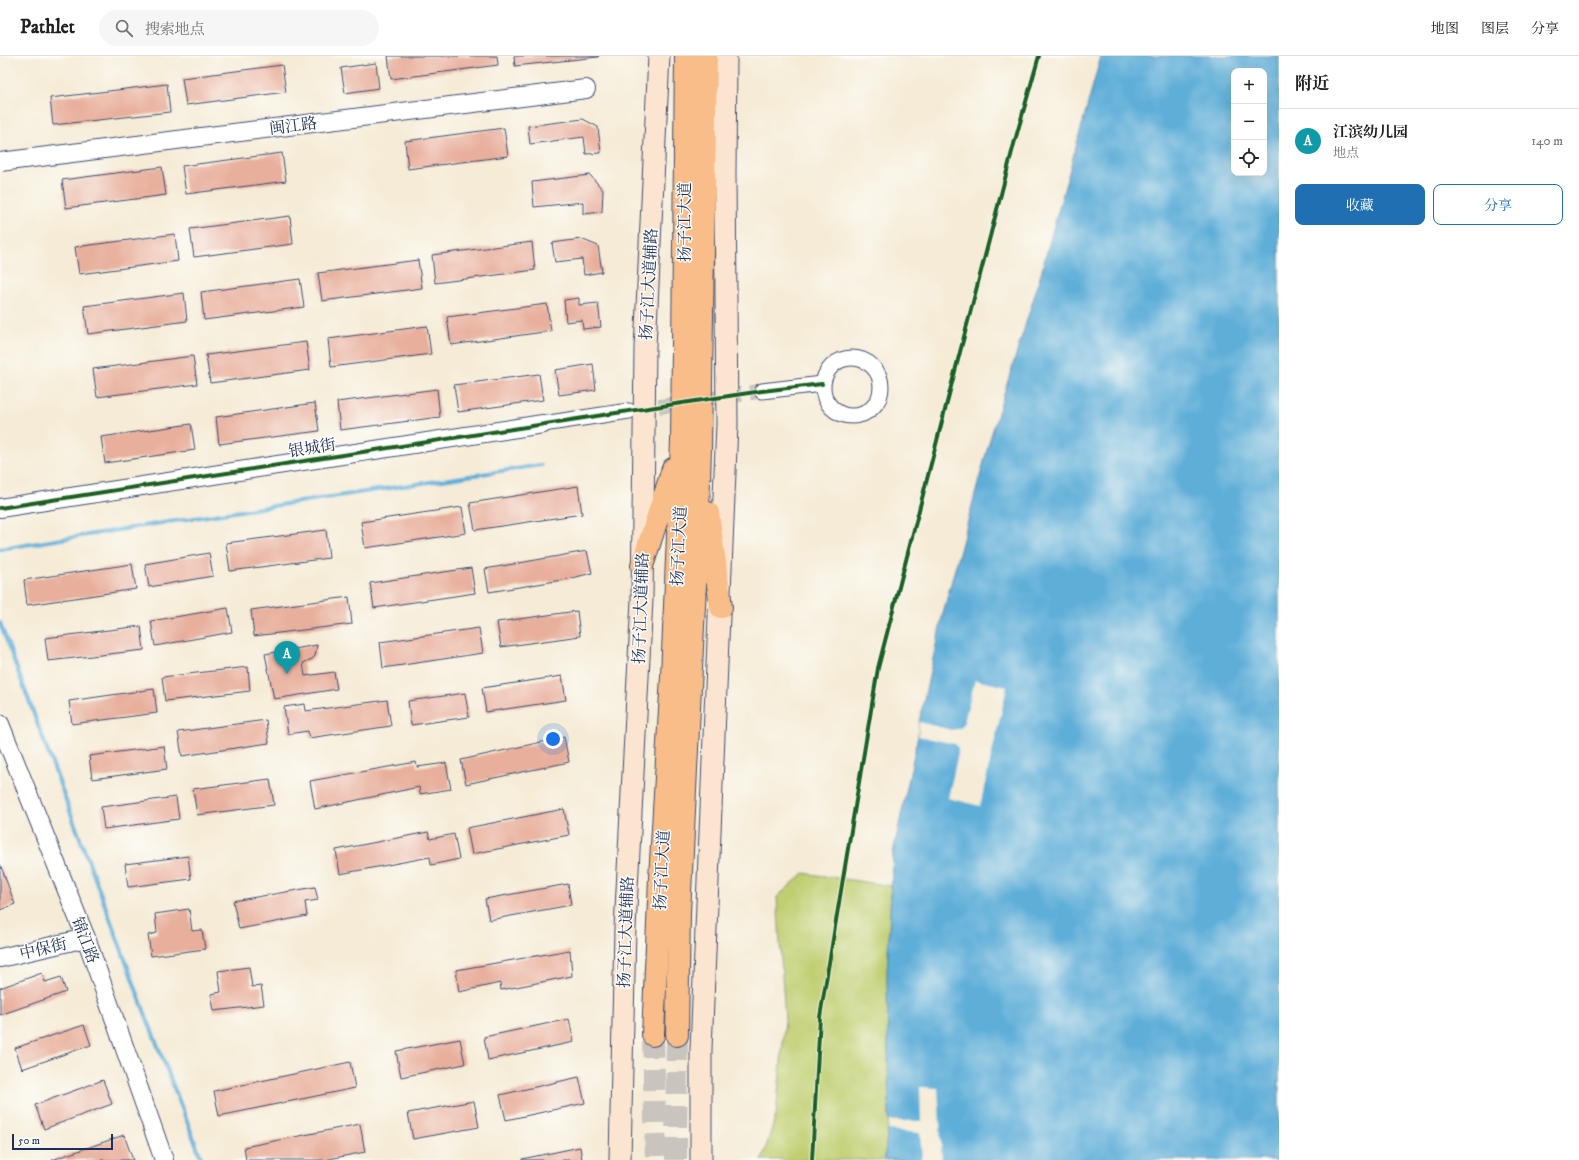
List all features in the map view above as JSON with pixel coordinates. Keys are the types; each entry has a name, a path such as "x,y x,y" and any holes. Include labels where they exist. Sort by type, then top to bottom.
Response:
{"highway":[{"path":"674,56 676,109 684,190"},
{"name":"扬子江大道","path":"677,1035 679,913 697,545 691,445 684,190 686,56"},
{"name":"扬子江大道","path":"653,1036 660,878 672,676 691,445 706,56"},
{"path":"642,566 691,445"},
{"path":"691,445 721,606"}],"main road":[{"name":"扬子江大道辅路","path":"620,1160 625,928 642,566 645,348 659,56"},
{"path":"701,1160 701,1049 721,606 727,424 725,174 726,56"}],"street":[{"name":"闽江路","path":"0,162 586,89"},
{"path":"762,391 822,384"},
{"name":"银城街","path":"0,508 629,411"},
{"name":"锦江路","path":"0,724 86,938 164,1160"},
{"name":"中保街","path":"0,958 86,938"}],"green space":[{"path":"804,873 891,886 887,974 889,1121 884,1160 762,1160 776,1115 785,1020 777,897"}],"water":[{"path":"1101,56 1279,56 1279,1160 884,1160 889,1121 887,974 893,853 918,736 919,722 943,613 990,439 1038,284"}],"pier":[{"path":"975,680 1007,687 980,806 948,798 958,754 958,748 955,744 918,736 919,722 951,730 958,729 963,726"},
{"path":"920,1087 938,1088 942,1160 922,1160 920,1133 888,1130 889,1121 921,1121"}],"building":[{"path":"388,56 497,56 498,65 391,79"},
{"path":"514,56 599,56 515,66"},
{"path":"376,63 379,88 345,93 341,68"},
{"path":"282,65 286,92 186,105 182,78"},
{"path":"167,84 170,112 53,125 50,98"},
{"path":"583,119 598,127 601,153 586,154 584,137 530,144 528,126"},
{"path":"504,128 508,156 408,169 405,141"},
{"path":"282,153 286,181 186,194 182,166"},
{"path":"162,167 166,195 66,208 62,180"},
{"path":"590,175 603,190 602,212 583,214 583,202 534,207 532,182"},
{"path":"290,216 293,244 194,257 190,229"},
{"path":"175,234 178,261 79,274 75,247"},
{"path":"581,239 598,246 602,272 584,275 582,259 555,262 552,243"},
{"path":"532,242 535,270 435,283 432,255"},
{"path":"418,260 422,288 322,301 318,273"},
{"path":"300,279 304,307 204,320 201,292"},
{"path":"184,293 187,321 88,334 84,306"},
{"path":"579,298 579,305 598,303 601,327 583,329 582,320 566,322 564,300"},
{"path":"547,304 551,331 451,345 447,317"},
{"path":"427,326 431,354 331,367 328,339"},
{"path":"306,342 310,370 210,383 206,355"},
{"path":"193,356 197,384 97,397 93,369"},
{"path":"593,364 596,390 559,395 555,370"},
{"path":"539,374 543,400 458,412 454,385"},
{"path":"437,389 440,417 340,430 337,402"},
{"path":"315,403 319,431 219,444 216,417"},
{"path":"191,424 195,450 105,463 101,437"},
{"path":"578,486 582,514 475,530 470,503"},
{"path":"462,507 466,533 365,548 361,522"},
{"path":"326,530 329,558 230,571 226,543"},
{"path":"587,551 592,573 568,579 489,592 485,569"},
{"path":"209,553 213,576 149,587 145,564"},
{"path":"132,564 136,589 27,605 24,580"},
{"path":"471,568 475,593 374,608 370,583"},
{"path":"349,597 352,624 254,636 251,610"},
{"path":"228,608 232,632 155,646 151,621"},
{"path":"577,611 580,636 501,647 497,622"},
{"path":"141,626 144,650 48,661 45,638"},
{"path":"479,628 483,653 383,668 380,642"},
{"path":"317,645 315,656 303,663 305,676 334,672 337,689 274,699 265,654"},
{"path":"248,667 250,691 165,701 162,677"},
{"path":"562,676 566,700 486,712 482,688"},
{"path":"154,689 157,713 72,724 69,701"},
{"path":"465,693 469,717 411,725 408,701"},
{"path":"387,700 391,726 309,738 308,731 288,734 284,707 305,704 306,711"},
{"path":"266,720 269,743 182,756 178,732"},
{"path":"564,737 569,762 466,784 461,760"},
{"path":"164,746 167,769 92,779 89,756"},
{"path":"416,762 417,767 446,763 451,789 420,794 419,787 315,809 310,781"},
{"path":"270,779 274,805 197,815 193,789"},
{"path":"176,797 179,819 104,829 101,807"},
{"path":"564,809 569,835 472,854 467,828"},
{"path":"428,832 430,839 454,834 459,859 431,865 430,857 340,874 336,850"},
{"path":"188,856 191,879 128,887 125,864"},
{"path":"0,864 15,904 0,910"},
{"path":"568,884 571,905 489,920 485,899"},
{"path":"315,887 318,900 305,902 307,916 239,929 233,901"},
{"path":"189,909 192,931 202,930 205,949 151,956 148,935 157,933 155,914"},
{"path":"570,950 572,976 501,990 500,983 459,992 456,970"},
{"path":"249,967 252,987 261,986 264,1005 214,1011 211,994 221,992 218,971"},
{"path":"42,973 45,982 61,977 66,992 0,1015 0,988"},
{"path":"569,1019 574,1042 488,1060 484,1037"},
{"path":"84,1025 91,1045 22,1069 15,1048"},
{"path":"460,1039 465,1064 401,1077 396,1051"},
{"path":"350,1062 355,1088 219,1116 214,1091"},
{"path":"579,1077 585,1103 506,1120 500,1095"},
{"path":"103,1080 112,1104 44,1129 35,1105"},
{"path":"474,1101 479,1127 413,1139 408,1113"},
{"path":"360,1124 365,1152 324,1160 246,1160 244,1147"},
{"path":"124,1135 133,1160 52,1160"},
{"path":"580,1147 582,1160 522,1160 522,1159"}],"waterway":[{"path":"0,549 541,465"},
{"path":"0,623 145,1013 202,1160"}],"tunnel":[{"path":"636,410 762,391"},
{"path":"653,1035 656,1160"},
{"path":"676,1160 677,1035"}],"cycle path":[{"path":"812,1160 820,1017 878,668 1014,144 1039,56"},
{"path":"0,508 629,411 762,391 822,384"}],"place":[{"name":"江滨幼儿园","path":"287,674"}]}
